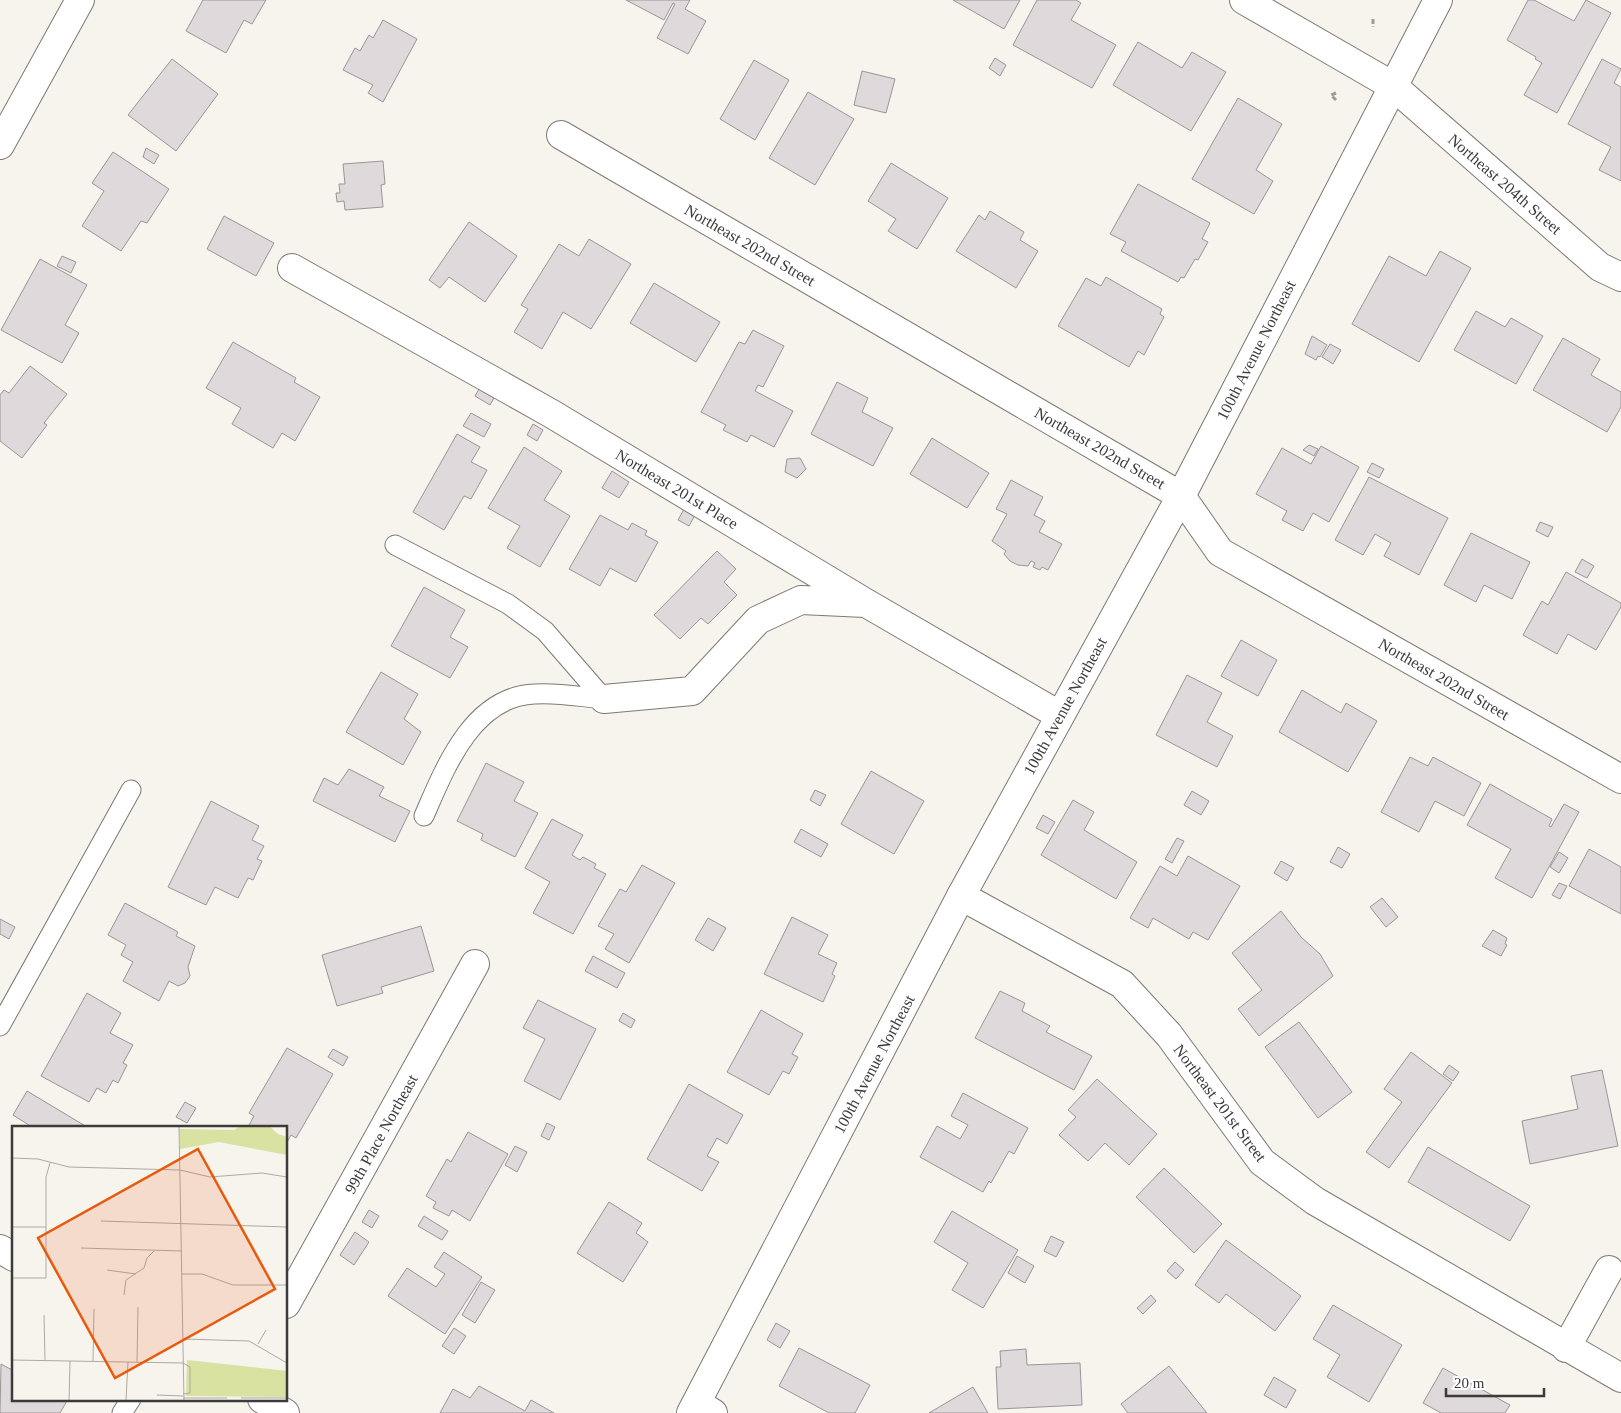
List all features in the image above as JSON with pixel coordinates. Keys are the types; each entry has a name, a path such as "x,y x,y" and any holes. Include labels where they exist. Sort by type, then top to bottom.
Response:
{"street":[{"path":"0,145 80,0"},
{"name":"Northeast 204th Street","path":"1244,0 1393,86 1600,268 1621,277"},
{"name":"100th Avenue Northeast","path":"700,1410 961,896 1181,496 1438,0"},
{"name":"Northeast 202nd Street","path":"561,135 1181,496 1220,552 1621,779"},
{"name":"Northeast 201st Place","path":"292,268 552,414 866,603 1059,715"},
{"path":"604,699 692,691 758,620 800,600 866,603"},
{"name":"Northeast 201st Street","path":"961,896 1122,984 1169,1035 1262,1162 1315,1201 1566,1348 1621,1378"},
{"name":"99th Place Northeast","path":"288,1300 476,964"},
{"path":"0,1249 12,1256"},
{"path":"1566,1348 1609,1270"},
{"path":"264,1400 285,1413"}],"lane":[{"path":"395,545 508,604 545,631 604,699"},
{"path":"424,816 445,766 463,737 503,702 533,694 604,699"},
{"path":"0,1026 131,790"},
{"path":"122,1413 130,1400"}],"path":[{"path":"1373,19 1373,27"},
{"path":"1336,92 1331,95 1336,100"}],"building":[{"path":"203,0 266,0 252,24 244,20 226,53 186,31"},
{"path":"626,0 690,0 685,9 706,21 688,54 657,38 675,4 673,3 664,20"},
{"path":"953,0 1020,0 1004,29"},
{"path":"1037,0 1076,0 1081,3 1071,20 1116,45 1092,88 1013,45"},
{"path":"1528,0 1534,0 1574,21 1586,0 1611,13 1557,113 1524,95 1542,63 1535,59 1536,57 1507,40"},
{"path":"383,20 417,39 383,102 368,93 373,85 343,70 355,48 360,51 369,35 373,38"},
{"path":"1138,42 1182,68 1192,52 1226,72 1191,131 1113,85"},
{"path":"995,58 1006,65 1000,76 989,68"},
{"path":"172,59 218,94 176,151 128,115"},
{"path":"1602,59 1621,69 1614,83 1621,87 1621,181 1599,170 1611,147 1568,124"},
{"path":"754,60 789,80 755,140 720,119"},
{"path":"862,71 895,79 886,113 854,105"},
{"path":"808,92 854,119 815,185 769,158"},
{"path":"1238,98 1282,124 1256,170 1273,181 1254,214 1192,179"},
{"path":"146,148 159,155 154,164 143,157"},
{"path":"113,152 169,189 147,223 141,221 121,251 82,226 104,191 92,183"},
{"path":"383,161 385,184 381,185 383,207 345,210 344,201 337,202 336,193 340,193 339,184 345,184 343,164"},
{"path":"891,163 948,198 917,249 888,231 896,219 868,201"},
{"path":"1138,184 1210,223 1202,239 1208,242 1198,260 1195,259 1184,278 1181,277 1178,282 1121,251 1126,242 1110,234"},
{"path":"990,211 1024,232 1020,240 1038,251 1016,288 956,251 979,215 985,220"},
{"path":"224,216 274,243 256,276 207,249"},
{"path":"469,222 517,256 485,302 449,277 440,288 429,280"},
{"path":"589,239 631,264 591,329 563,312 542,349 514,332 528,309 521,305 559,244 579,256"},
{"path":"1440,251 1471,268 1419,362 1352,324 1389,256 1426,276"},
{"path":"62,256 76,262 71,273 57,266"},
{"path":"40,259 87,285 65,325 79,333 62,363 1,330"},
{"path":"1106,277 1162,309 1160,314 1164,317 1144,355 1138,351 1129,367 1058,326 1086,278 1101,286"},
{"path":"654,283 720,322 696,362 630,323"},
{"path":"1476,311 1505,327 1511,318 1543,336 1516,384 1454,350"},
{"path":"753,330 784,346 763,387 758,385 755,391 793,411 774,447 751,435 747,442 723,430 726,425 701,412 739,342 745,344"},
{"path":"1312,336 1327,345 1316,360 1305,354"},
{"path":"1563,338 1600,359 1591,375 1621,392 1621,407 1607,432 1533,390"},
{"path":"233,342 296,378 294,382 320,397 295,441 282,433 273,448 232,424 241,408 206,388"},
{"path":"1330,344 1341,350 1333,364 1322,357"},
{"path":"30,366 67,394 44,423 47,425 22,458 0,441 0,395 4,390 9,393"},
{"path":"837,382 868,398 862,412 893,428 873,466 811,434"},
{"path":"479,389 494,398 490,405 475,396"},
{"path":"471,413 491,424 484,437 463,426"},
{"path":"533,424 543,430 537,441 527,435"},
{"path":"457,434 480,447 471,462 487,470 471,499 464,496 444,530 413,512"},
{"path":"932,438 989,473 967,508 910,474"},
{"path":"1309,445 1318,449 1314,456 1303,450"},
{"path":"1321,446 1359,467 1329,522 1313,513 1303,531 1282,520 1287,511 1256,494 1282,448 1311,464"},
{"path":"524,447 562,471 544,500 570,516 540,567 507,548 520,526 488,508"},
{"path":"800,458 806,469 797,478 785,472 787,459"},
{"path":"1372,463 1384,469 1379,478 1367,472"},
{"path":"612,471 629,482 619,498 602,488"},
{"path":"1369,477 1448,518 1419,575 1384,556 1391,543 1375,534 1363,555 1335,540"},
{"path":"1011,480 1043,497 1034,515 1045,521 1039,532 1062,544 1048,570 1042,567 1040,570 1033,567 1035,563 1031,561 1028,566 1018,565 1010,561 1004,554 1006,551 992,541 1007,514 996,509"},
{"path":"684,509 695,515 689,526 678,520"},
{"path":"600,515 628,530 632,523 647,531 645,535 658,542 636,582 610,568 600,586 569,569"},
{"path":"1540,522 1553,527 1548,537 1536,531"},
{"path":"1471,533 1530,562 1512,599 1484,585 1476,602 1444,585"},
{"path":"717,551 736,569 724,582 737,595 708,624 701,618 680,639 654,615"},
{"path":"1582,559 1594,566 1587,578 1575,572"},
{"path":"1566,572 1621,603 1621,607 1596,650 1568,634 1557,654 1523,635 1542,601 1548,605"},
{"path":"424,587 465,610 450,637 468,647 450,678 391,646"},
{"path":"1241,640 1277,660 1258,696 1221,676"},
{"path":"381,672 418,694 404,719 421,732 403,765 346,732"},
{"path":"1187,675 1222,693 1207,722 1233,736 1217,767 1156,735"},
{"path":"1302,690 1341,713 1346,703 1377,721 1348,772 1279,732"},
{"path":"1410,757 1428,766 1433,757 1481,783 1464,816 1435,801 1419,832 1381,812"},
{"path":"486,763 524,782 514,801 538,813 515,857 481,840 483,834 457,821"},
{"path":"349,769 384,787 379,796 410,811 395,842 313,801 324,778 338,785"},
{"path":"871,771 924,801 894,854 841,824"},
{"path":"1490,784 1552,819 1549,826 1551,827 1564,804 1579,812 1532,898 1495,878 1511,849 1467,825"},
{"path":"815,790 826,795 820,806 810,800"},
{"path":"1192,791 1209,801 1201,815 1184,805"},
{"path":"1073,800 1094,812 1084,830 1137,862 1116,899 1041,855"},
{"path":"211,801 259,826 252,840 264,846 257,859 262,861 253,880 248,878 238,898 215,887 206,905 168,887"},
{"path":"1043,815 1055,822 1048,834 1036,828"},
{"path":"552,819 583,835 572,855 580,860 583,857 596,864 594,868 606,874 573,934 533,913 550,882 525,868"},
{"path":"801,829 828,844 821,857 794,842"},
{"path":"1177,838 1184,841 1172,863 1165,859"},
{"path":"1338,847 1350,854 1342,868 1330,862"},
{"path":"1589,849 1621,867 1621,914 1569,886"},
{"path":"1559,852 1568,858 1559,873 1550,867"},
{"path":"1188,856 1240,886 1208,940 1193,932 1189,939 1153,918 1148,928 1130,918 1160,866 1177,876"},
{"path":"1281,861 1294,868 1287,881 1274,873"},
{"path":"642,865 675,883 629,963 605,949 614,934 598,926 620,889 626,892"},
{"path":"1559,883 1567,886 1560,899 1552,895"},
{"path":"1382,898 1398,917 1386,927 1370,907"},
{"path":"125,903 178,932 176,936 195,946 188,967 190,976 185,983 178,986 169,981 159,1001 123,981 133,962 121,955 126,945 108,935"},
{"path":"1281,911 1301,937 1320,954 1333,976 1259,1036 1238,1009 1262,990 1232,953"},
{"path":"792,917 828,935 818,954 837,963 832,974 835,976 823,1002 764,974"},
{"path":"708,918 726,928 713,951 695,940"},
{"path":"0,919 15,927 9,939 0,934"},
{"path":"421,926 434,971 381,987 383,993 337,1006 322,955"},
{"path":"1493,930 1507,938 1505,944 1507,945 1501,956 1482,946"},
{"path":"593,956 625,973 617,988 585,971"},
{"path":"1000,991 1025,1003 1022,1011 1050,1026 1046,1032 1092,1056 1074,1090 975,1038"},
{"path":"87,993 121,1013 110,1033 133,1045 123,1063 127,1065 118,1083 113,1080 106,1093 97,1088 89,1102 41,1076"},
{"path":"538,1000 596,1029 560,1100 524,1081 545,1039 523,1028"},
{"path":"761,1010 803,1034 792,1054 798,1057 789,1074 783,1071 769,1095 727,1072"},
{"path":"623,1013 635,1020 631,1028 619,1021"},
{"path":"1299,1022 1352,1092 1318,1118 1265,1047"},
{"path":"287,1048 333,1074 296,1138 291,1135 288,1140 288,1126 249,1126 254,1116 249,1113"},
{"path":"333,1049 348,1057 343,1066 328,1057"},
{"path":"1411,1052 1452,1083 1389,1168 1366,1152 1402,1102 1384,1089"},
{"path":"1449,1065 1459,1072 1453,1081 1443,1074"},
{"path":"1602,1070 1618,1146 1530,1164 1522,1121 1578,1109 1571,1076"},
{"path":"1097,1079 1157,1134 1129,1165 1105,1143 1088,1161 1059,1135 1076,1117 1068,1110"},
{"path":"689,1084 743,1115 727,1144 717,1138 707,1156 719,1162 702,1191 647,1159"},
{"path":"27,1091 85,1126 30,1126 13,1115"},
{"path":"963,1093 1028,1128 1014,1154 1009,1151 991,1183 989,1181 983,1192 920,1157 937,1126 960,1139 968,1125 951,1116"},
{"path":"185,1102 196,1108 187,1123 176,1117"},
{"path":"547,1123 555,1127 549,1140 541,1136"},
{"path":"468,1132 508,1154 470,1221 452,1210 449,1216 433,1208 436,1202 426,1196 447,1159 451,1162"},
{"path":"515,1146 527,1152 517,1172 505,1165"},
{"path":"1428,1147 1530,1206 1510,1241 1408,1182"},
{"path":"1164,1168 1222,1224 1194,1253 1136,1197"},
{"path":"609,1202 642,1223 636,1233 648,1242 623,1282 577,1253"},
{"path":"369,1210 379,1216 372,1228 362,1222"},
{"path":"952,1211 1018,1250 983,1308 952,1290 968,1263 934,1242"},
{"path":"424,1216 448,1231 442,1240 418,1226"},
{"path":"355,1232 369,1242 354,1265 340,1255"},
{"path":"1051,1236 1064,1242 1056,1257 1044,1251"},
{"path":"1226,1240 1301,1296 1275,1331 1226,1294 1219,1303 1195,1285"},
{"path":"444,1252 482,1277 445,1334 388,1296 407,1268 436,1287 445,1274 434,1267"},
{"path":"1017,1256 1034,1266 1025,1283 1008,1273"},
{"path":"1175,1262 1184,1270 1176,1279 1167,1271"},
{"path":"481,1282 495,1290 475,1323 462,1315"},
{"path":"1151,1295 1156,1301 1143,1314 1137,1308"},
{"path":"1333,1305 1402,1345 1369,1402 1327,1377 1340,1355 1313,1339"},
{"path":"776,1323 790,1331 780,1348 767,1340"},
{"path":"454,1328 466,1336 454,1354 442,1346"},
{"path":"799,1348 870,1385 855,1413 829,1413 779,1386"},
{"path":"1026,1349 1027,1365 1080,1363 1082,1405 998,1409 996,1367 1001,1367 1000,1351"},
{"path":"1,1364 12,1370 12,1400 67,1400 60,1413 0,1413"},
{"path":"1169,1366 1207,1413 1128,1413 1121,1404"},
{"path":"1443,1368 1510,1405 1505,1413 1441,1413 1423,1403"},
{"path":"1274,1377 1296,1390 1286,1408 1264,1395"},
{"path":"479,1386 525,1411 531,1400 554,1413 440,1413 453,1389 470,1398"},
{"path":"973,1387 988,1413 929,1413"}]}
